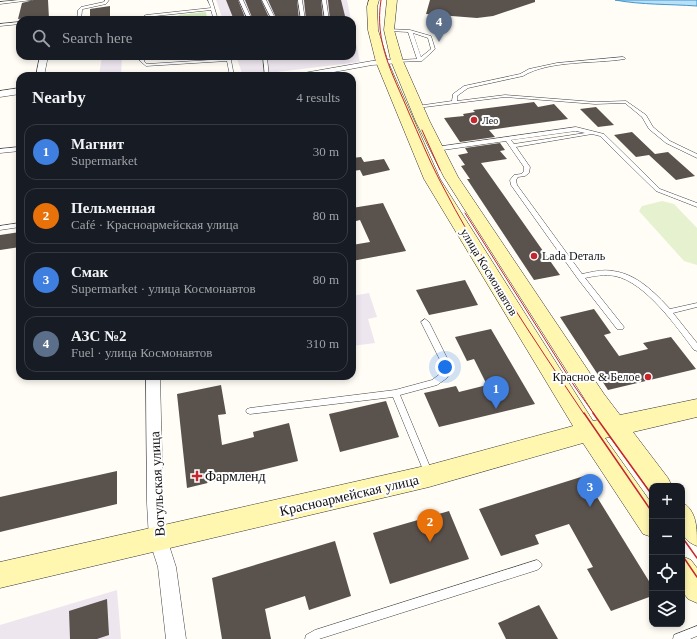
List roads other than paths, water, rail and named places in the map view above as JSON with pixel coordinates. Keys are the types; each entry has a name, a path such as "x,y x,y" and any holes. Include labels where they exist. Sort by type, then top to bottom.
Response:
{"main road":[{"name":"улица Космонавтов","path":"374,0 372,8 372,30 389,62 417,107 436,149 456,184 596,400 658,483"},
{"name":"улица Космонавтов","path":"392,0 389,30 389,62 432,179 588,432 649,521"},
{"name":"Красноармейская улица","path":"0,574 430,476 588,432 697,408"},
{"path":"685,518 697,534"},
{"path":"685,572 697,590"}],"street":[{"path":"41,72 43,60"},
{"path":"324,72 389,62"},
{"path":"0,94 16,92"},
{"name":"Вогульская улица","path":"153,380 155,503 158,539 167,568 176,639"}],"lane":[{"path":"0,3 30,0"},
{"path":"79,16 80,10 82,8 102,5 107,0"},
{"path":"210,0 215,16"},
{"path":"241,0 248,16"},
{"path":"264,0 272,16"},
{"path":"300,0 302,16"},
{"path":"324,0 327,16"},
{"path":"146,16 213,9"},
{"path":"0,25 16,23"},
{"path":"389,30 410,31 430,37 433,48 420,60 389,62"},
{"path":"410,31 420,60"},
{"path":"454,102 455,95 466,87 521,75 529,70 557,64 623,58"},
{"path":"142,60 146,65 205,60"},
{"path":"228,60 231,72"},
{"path":"266,60 267,72"},
{"path":"417,107 505,96 595,103 626,102 644,116 651,128 668,142 697,156"},
{"path":"436,149 508,140 576,129 594,132 602,135 658,190 697,205"},
{"path":"512,146 594,132"},
{"path":"508,140 527,167 527,172 523,175 516,176 513,180 514,185 580,277 620,327"},
{"path":"0,152 16,150"},
{"path":"0,228 16,226"},
{"path":"580,277 615,273 641,286 669,312 697,348"},
{"path":"669,312 697,305"},
{"path":"250,411 395,393 434,383 444,376 446,364 425,322"},
{"path":"395,393 430,476"},
{"path":"310,639 315,635 537,565"},
{"path":"678,639 697,631"}],"water":[{"path":"615,0 697,0 697,6 645,4"}],"tram line":[{"path":"381,0 380,30 386,58 435,171 472,240 527,328 584,414"},
{"path":"422,130 440,170"},
{"path":"465,213 575,387 594,414"},
{"path":"584,413 649,508"},
{"path":"593,413 649,491"},
{"path":"685,541 697,558"},
{"path":"685,559 697,577"}],"place":[{"name":"АЗС №2","path":"439,42"},
{"name":"Лео","path":"474,120"},
{"name":"Lada Dеталь","path":"534,256"},
{"name":"Красное & Белое","path":"648,377"},
{"name":"Магнит","path":"496,409"},
{"name":"Фармленд","path":"197,476"},
{"name":"Смак","path":"590,507"},
{"name":"Пельменная","path":"430,542"}]}
